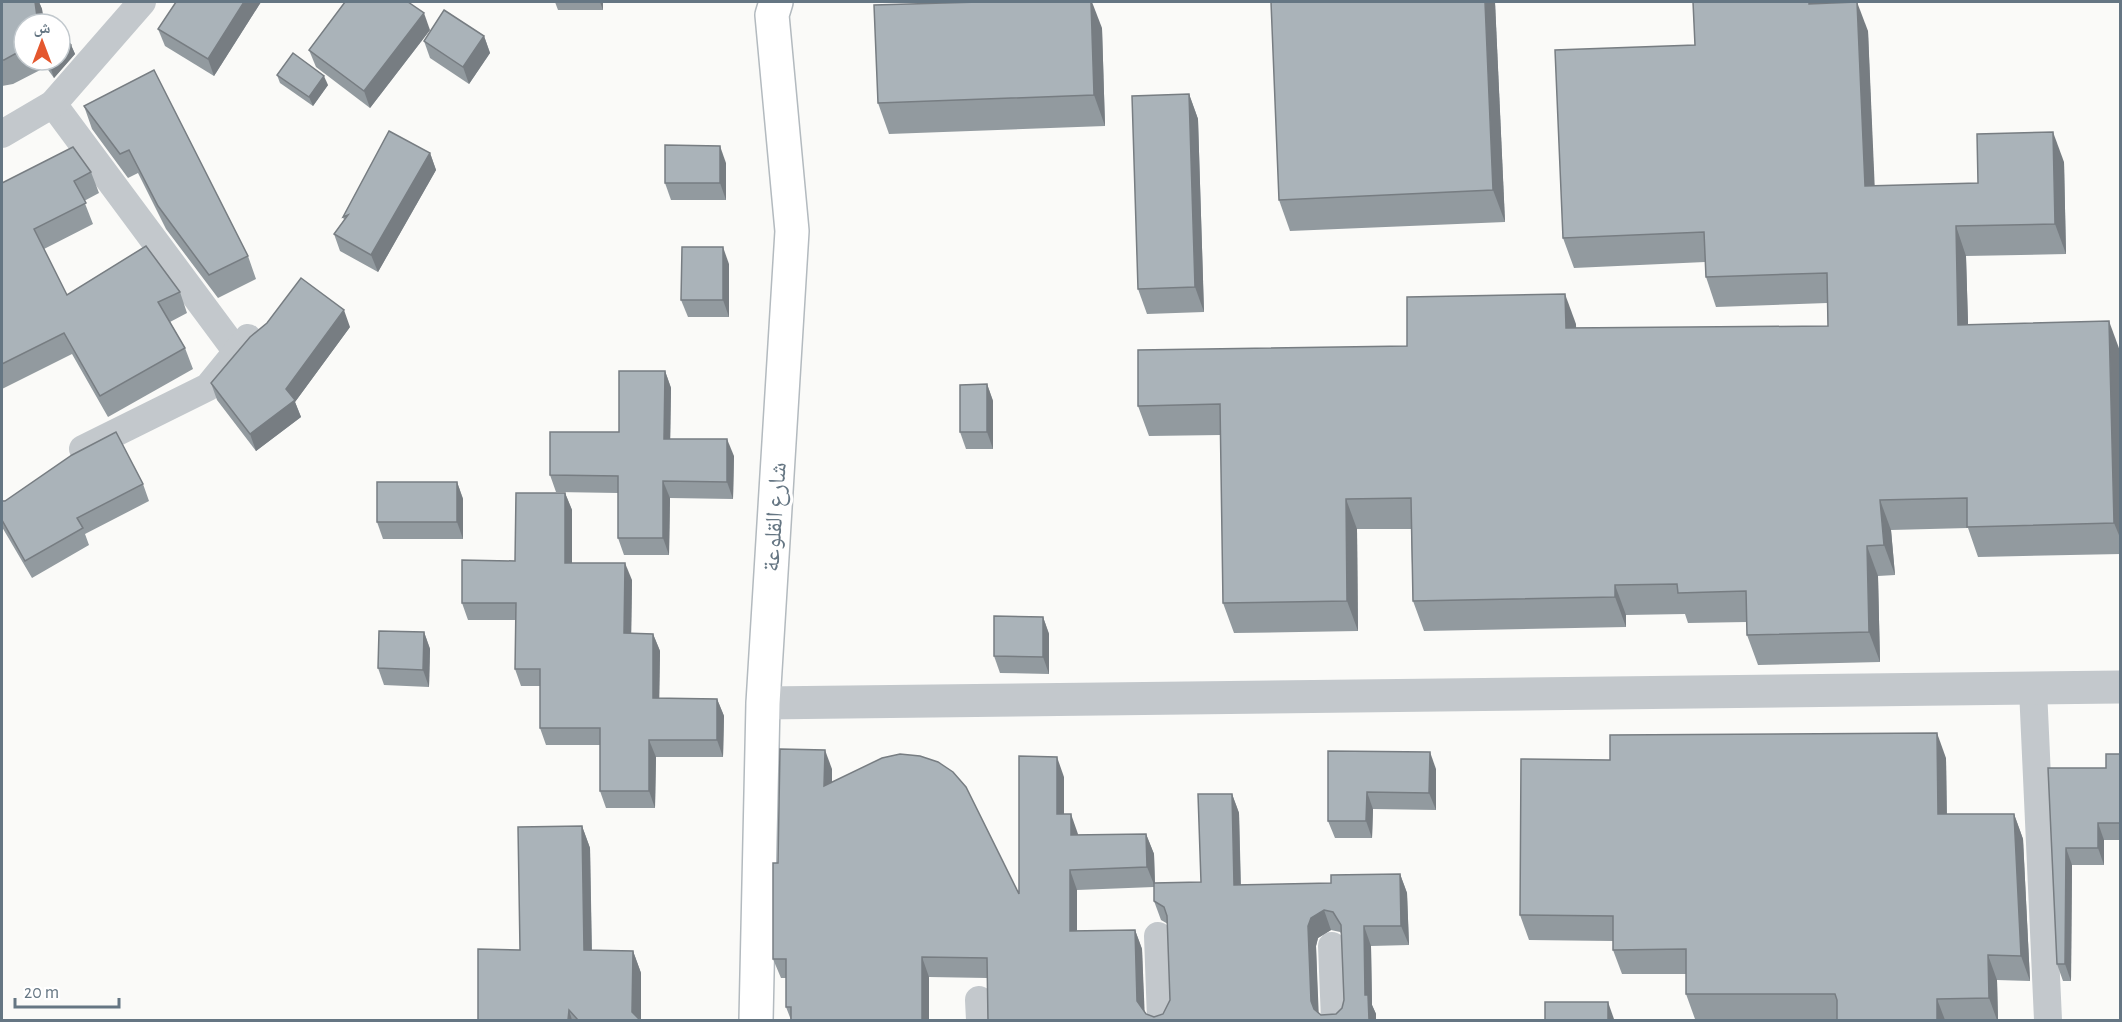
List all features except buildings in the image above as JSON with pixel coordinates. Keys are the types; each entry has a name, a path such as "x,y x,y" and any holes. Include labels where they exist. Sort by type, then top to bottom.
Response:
{"main road":[{"name":"شارع القلوعة","path":"756,1020 763,703 792,231 770,6"}],"street":[{"path":"2,135 54,104 142,2"},
{"path":"54,104 244,344 208,387 79,451 59,464"},
{"path":"763,703 2121,687"},
{"path":"2033,689 2048,1020"},
{"path":"1158,936 1161,1020"},
{"path":"1332,946 1335,1020"}]}
